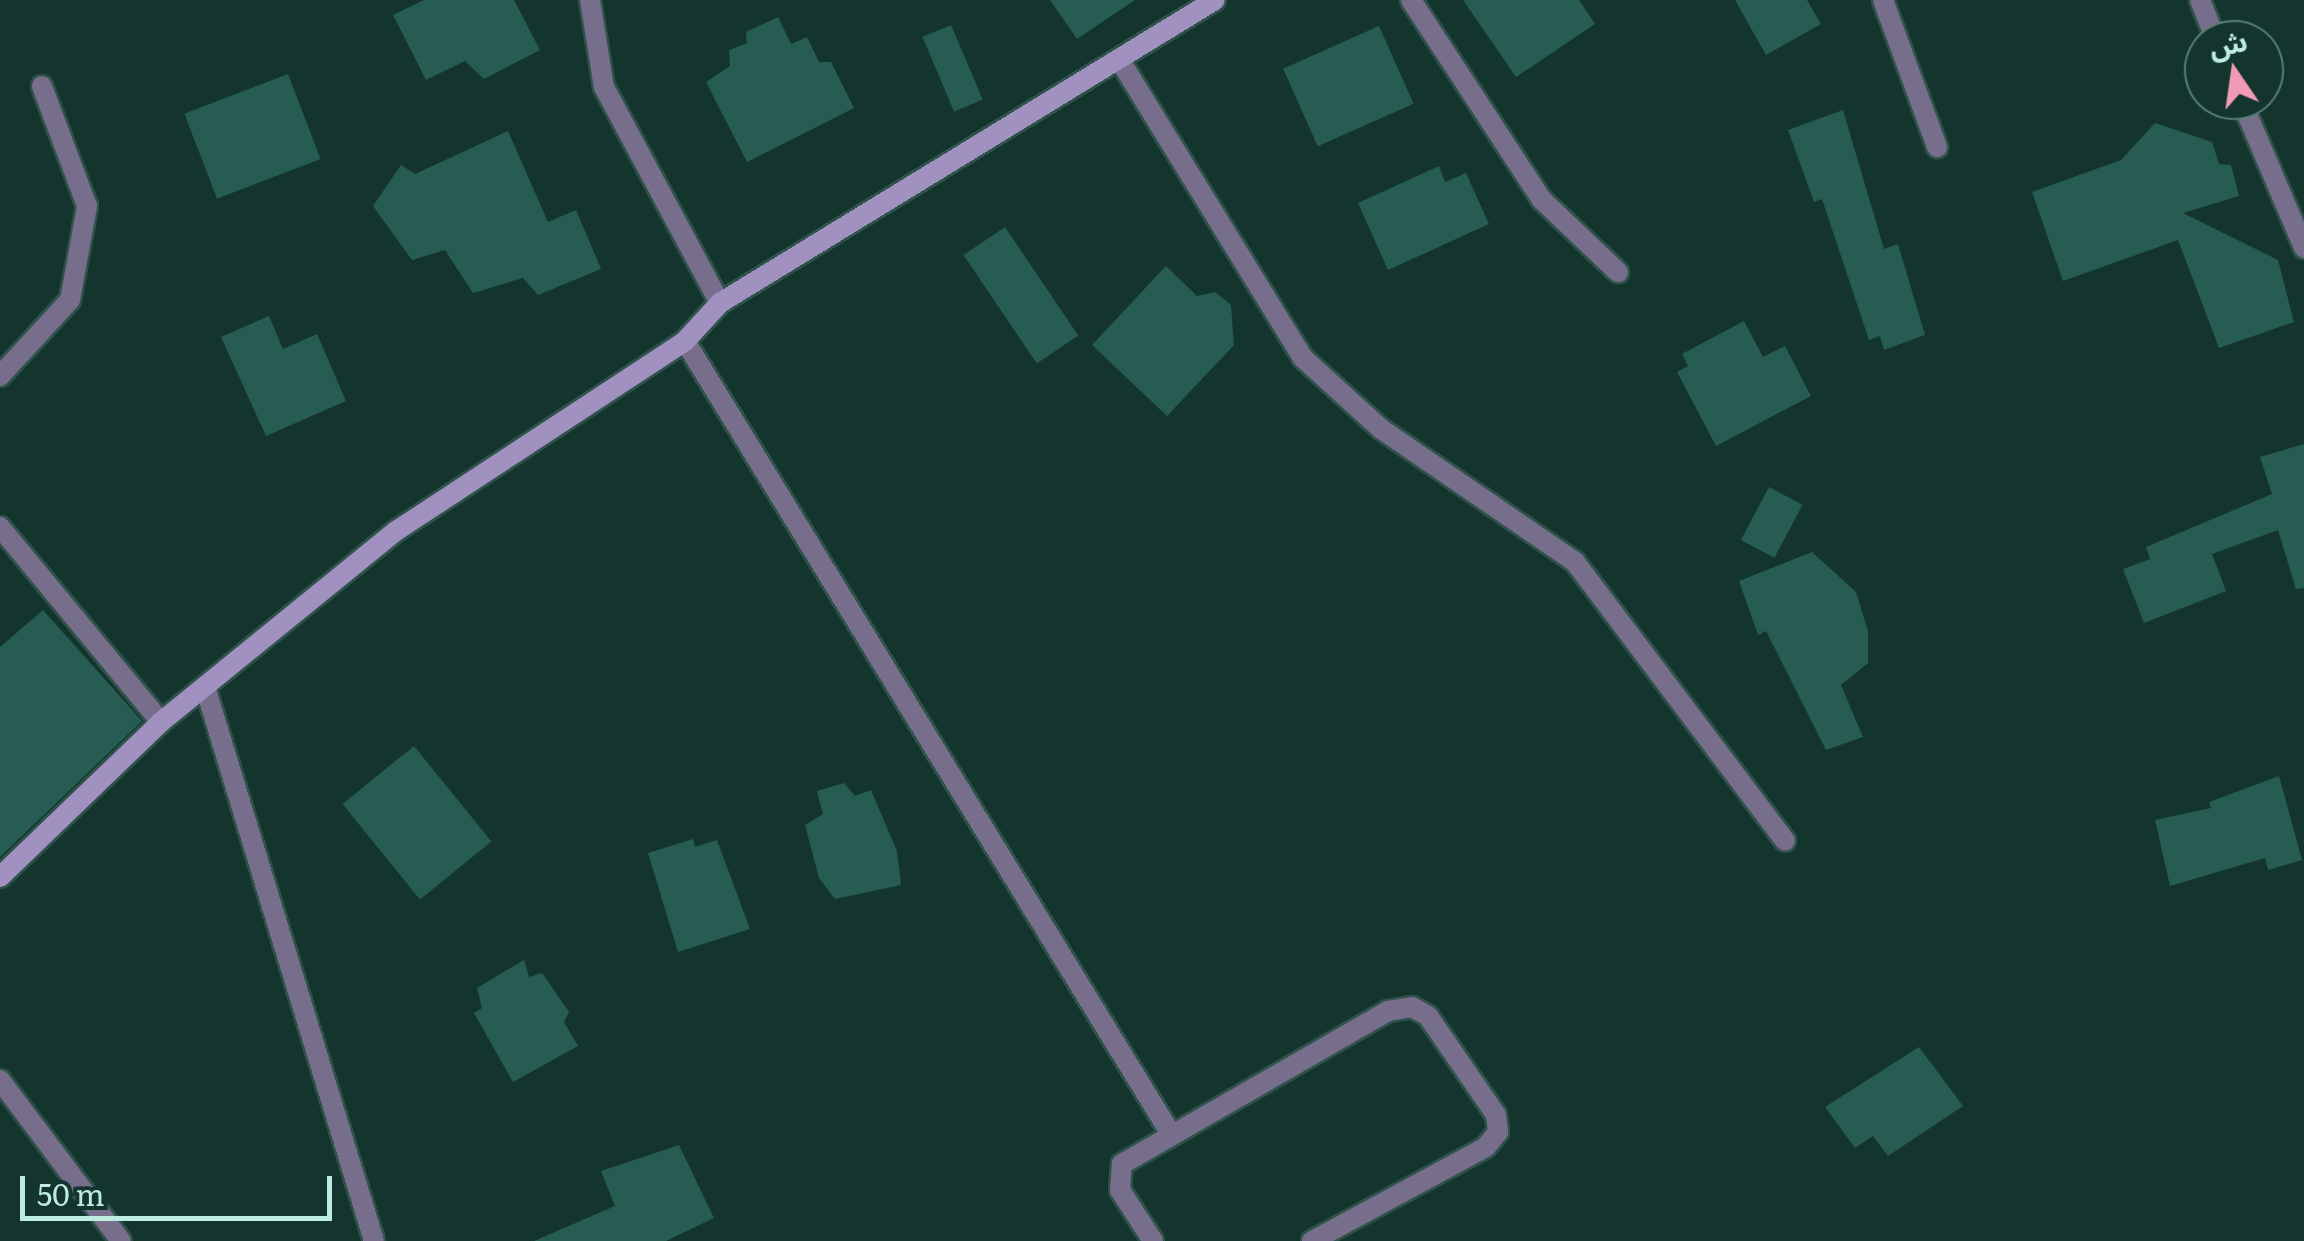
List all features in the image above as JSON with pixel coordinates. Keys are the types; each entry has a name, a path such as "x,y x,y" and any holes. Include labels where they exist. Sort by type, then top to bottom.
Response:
{"street":[{"path":"590,0 604,86 720,303"},
{"path":"0,877 161,722 206,690 396,532 685,342 720,303 1215,0"},
{"path":"1412,0 1542,200 1618,272"},
{"path":"1882,0 1937,147"},
{"path":"1119,59 1303,358 1381,429 1575,562 1785,841"},
{"path":"0,376 70,300 87,206 42,86"},
{"path":"2250,120 2304,248"},
{"path":"685,342 1171,1134"},
{"path":"0,527 161,722"},
{"path":"206,690 374,1241"},
{"path":"1153,1241 1118,1177 1122,1164 1388,1011 1412,1007 1428,1016 1496,1115 1498,1132 1486,1147 1312,1241"},
{"path":"0,1080 122,1241"}],"building":[{"path":"424,0 514,0 540,50 484,79 465,61 426,80 393,15"},
{"path":"1050,0 1135,0 1077,39"},
{"path":"1463,0 1579,0 1595,24 1516,77"},
{"path":"1735,0 1807,0 1821,24 1766,55"},
{"path":"778,17 791,44 807,37 819,62 831,62 854,108 747,162 706,82 730,66 729,50 747,43 746,32"},
{"path":"951,25 983,100 954,112 922,37"},
{"path":"1379,26 1414,104 1318,146 1283,69"},
{"path":"288,74 321,159 217,199 184,114"},
{"path":"1843,110 1884,249 1898,244 1925,335 1884,350 1880,336 1869,340 1822,199 1814,202 1788,130"},
{"path":"2155,123 2212,142 2219,164 2231,165 2239,196 2183,213 2278,260 2294,322 2219,348 2178,240 2063,281 2032,192 2121,160"},
{"path":"508,131 548,222 576,210 601,269 538,295 523,278 473,293 445,250 412,260 373,206 401,165 415,174"},
{"path":"1439,166 1445,182 1466,173 1489,224 1388,270 1358,203"},
{"path":"1005,227 1078,336 1037,364 964,255"},
{"path":"1166,266 1197,296 1215,292 1231,305 1234,345 1167,416 1092,345"},
{"path":"269,316 283,349 317,334 346,401 266,436 221,337"},
{"path":"1744,321 1763,357 1785,346 1811,396 1716,446 1677,372 1688,366 1682,354"},
{"path":"2304,444 2304,588 2296,589 2278,530 2212,554 2226,591 2144,623 2123,569 2150,559 2146,547 2272,494 2260,457"},
{"path":"1769,487 1803,505 1774,558 1741,540"},
{"path":"1812,552 1856,592 1868,631 1868,663 1841,685 1863,737 1826,750 1766,631 1758,635 1739,581"},
{"path":"43,610 142,721 0,857 0,647"},
{"path":"414,746 491,842 420,899 343,804"},
{"path":"2279,776 2302,860 2268,870 2265,858 2170,886 2155,820 2211,808 2209,802"},
{"path":"844,783 855,796 871,790 897,851 901,885 835,899 819,878 805,825 823,814 817,791"},
{"path":"693,839 695,847 717,840 750,929 678,952 648,853"},
{"path":"524,960 529,977 542,973 569,1012 564,1022 578,1046 513,1082 474,1013 482,1008 477,988"},
{"path":"1919,1047 1963,1106 1888,1156 1873,1136 1855,1148 1825,1107"},
{"path":"679,1145 714,1218 666,1241 534,1241 615,1206 601,1171"}]}
